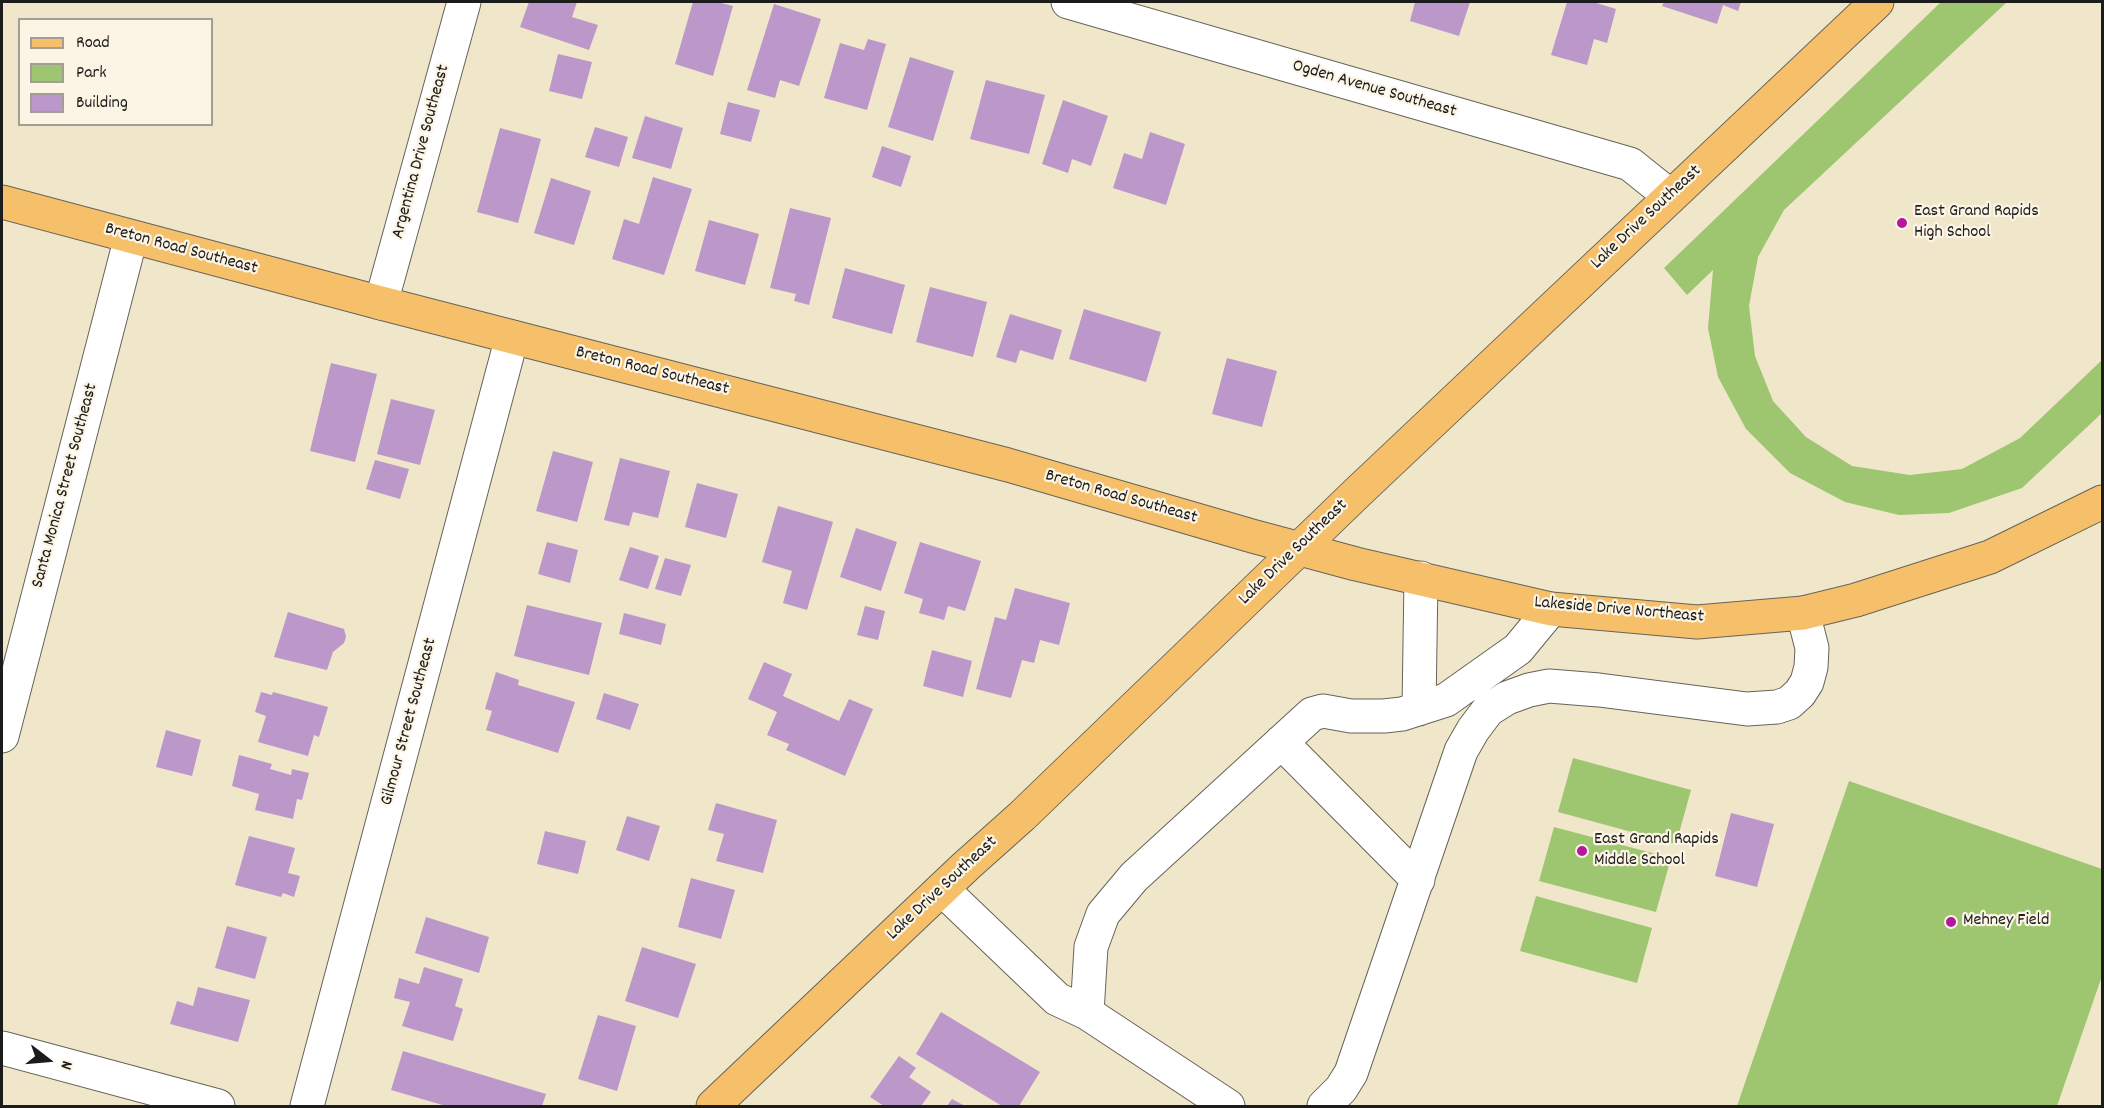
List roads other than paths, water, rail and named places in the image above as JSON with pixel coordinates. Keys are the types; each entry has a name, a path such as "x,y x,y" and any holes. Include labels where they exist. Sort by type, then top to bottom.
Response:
{"main road":[{"name":"Lake Drive Southeast","path":"713,1107 1022,816 1670,196 1877,2"},
{"name":"Breton Road Southeast","path":"2,202 381,303 1008,465 1300,549"},
{"name":"Lakeside Drive Northeast","path":"1300,549 1551,609 1697,622 1803,613 1856,600 1990,557 2103,502"}],"street":[{"name":"Argentina Drive Southeast","path":"381,303 464,2"},
{"name":"Ogden Avenue Southeast","path":"1068,2 1630,164 1670,196"},
{"name":"Santa Monica Street Southeast","path":"2,736 131,237"},
{"name":"Gilmour Street Southeast","path":"307,1107 512,337"},
{"path":"1419,709 1420,578"},
{"path":"1087,1013 1091,947 1103,914 1134,877 1312,714 1323,711 1351,716 1384,716 1419,709 1446,700 1518,649 1551,609"},
{"path":"1324,1107 1341,1089 1351,1072 1461,751 1473,729 1488,710 1507,698 1549,686 1747,709 1777,707 1789,703 1800,693 1807,682 1812,648 1803,613"},
{"path":"1281,742 1418,880"},
{"path":"942,889 1057,999 1087,1013 1228,1107"},
{"path":"2,1048 218,1107"}],"place":[{"name":"East Grand Rapids High School","path":"1902,223"},
{"name":"East Grand Rapids Middle School","path":"1582,851"},
{"name":"Mehney Field","path":"1951,922"}]}
